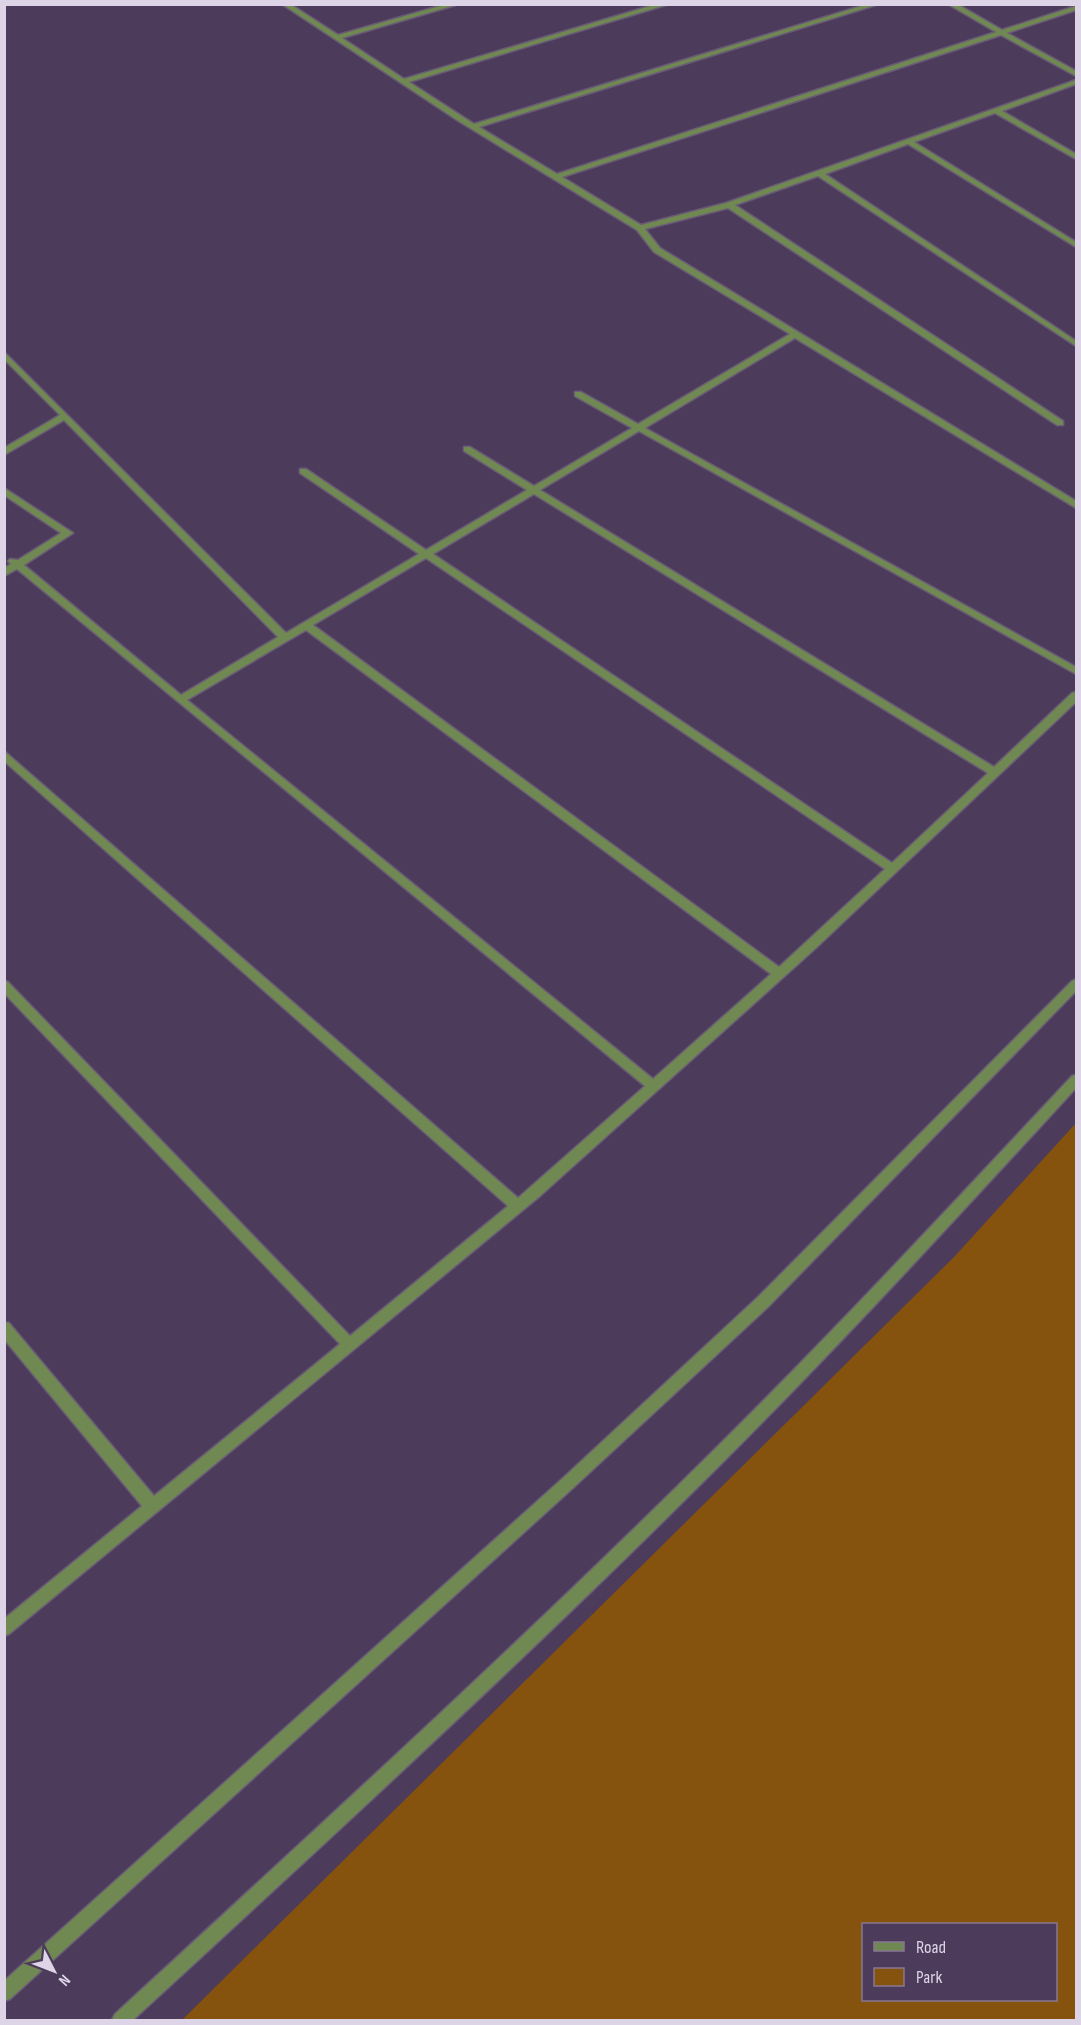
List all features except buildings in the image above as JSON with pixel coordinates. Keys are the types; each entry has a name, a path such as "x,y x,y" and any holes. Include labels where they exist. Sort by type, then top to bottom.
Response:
{"street":[{"path":"285,4 474,126 640,228 657,250 1077,504"},
{"path":"336,38 456,4"},
{"path":"403,81 666,4"},
{"path":"474,126 876,4"},
{"path":"951,4 1077,74"},
{"path":"556,177 1077,8"},
{"path":"640,228 729,205 1077,82"},
{"path":"997,111 1077,157"},
{"path":"910,142 1077,245"},
{"path":"819,174 1077,344"},
{"path":"729,205 1060,423"},
{"path":"180,700 796,334"},
{"path":"4,354 285,638"},
{"path":"578,394 1077,671"},
{"path":"4,452 65,416"},
{"path":"467,450 995,772"},
{"path":"303,471 893,869"},
{"path":"4,491 68,533 16,563 4,573"},
{"path":"16,563 180,700 653,1086"},
{"path":"306,625 779,974"},
{"path":"4,1629 517,1206 779,974 1077,696"},
{"path":"4,755 517,1206"},
{"path":"4,1993 559,1491 763,1302 1077,984"},
{"path":"4,985 349,1344"},
{"path":"122,2020 500,1669 672,1503 884,1285 1077,1080"},
{"path":"4,1328 153,1507"}],"green space":[{"path":"1076,1123 1076,2020 182,2020 954,1257"}]}
